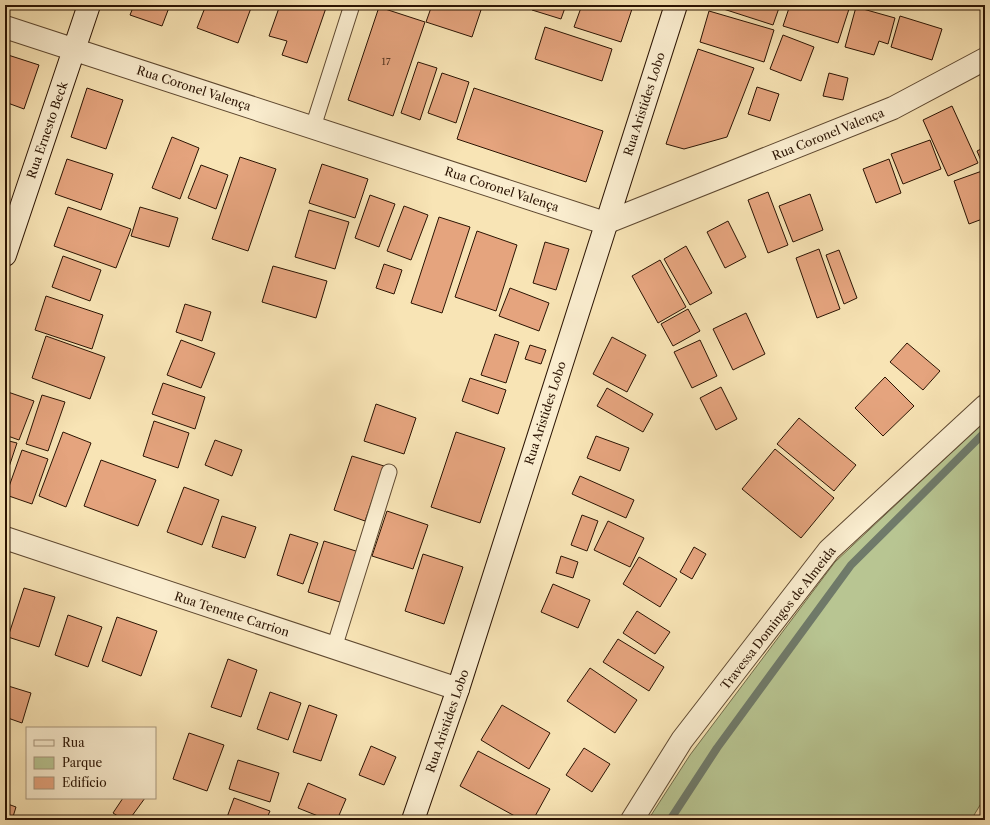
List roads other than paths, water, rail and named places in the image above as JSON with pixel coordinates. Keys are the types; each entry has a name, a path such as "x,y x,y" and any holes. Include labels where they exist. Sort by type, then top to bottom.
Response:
{"street":[{"name":"Rua Ernesto Beck","path":"5,255 89,5"},
{"name":"Rua Aristides Lobo","path":"413,820 458,689 605,223 676,5"},
{"name":"Rua Coronel Valença","path":"5,26 605,223 893,108 985,59"},
{"name":"Travessa Domingos de Almeida","path":"632,820 682,740 829,550 985,406"},
{"name":"Rua Tenente Carrion","path":"5,538 458,689"}],"lane":[{"path":"313,127 352,5"},
{"path":"334,648 389,472"}],"waterway":[{"path":"670,820 717,748 851,565 985,432"}]}
